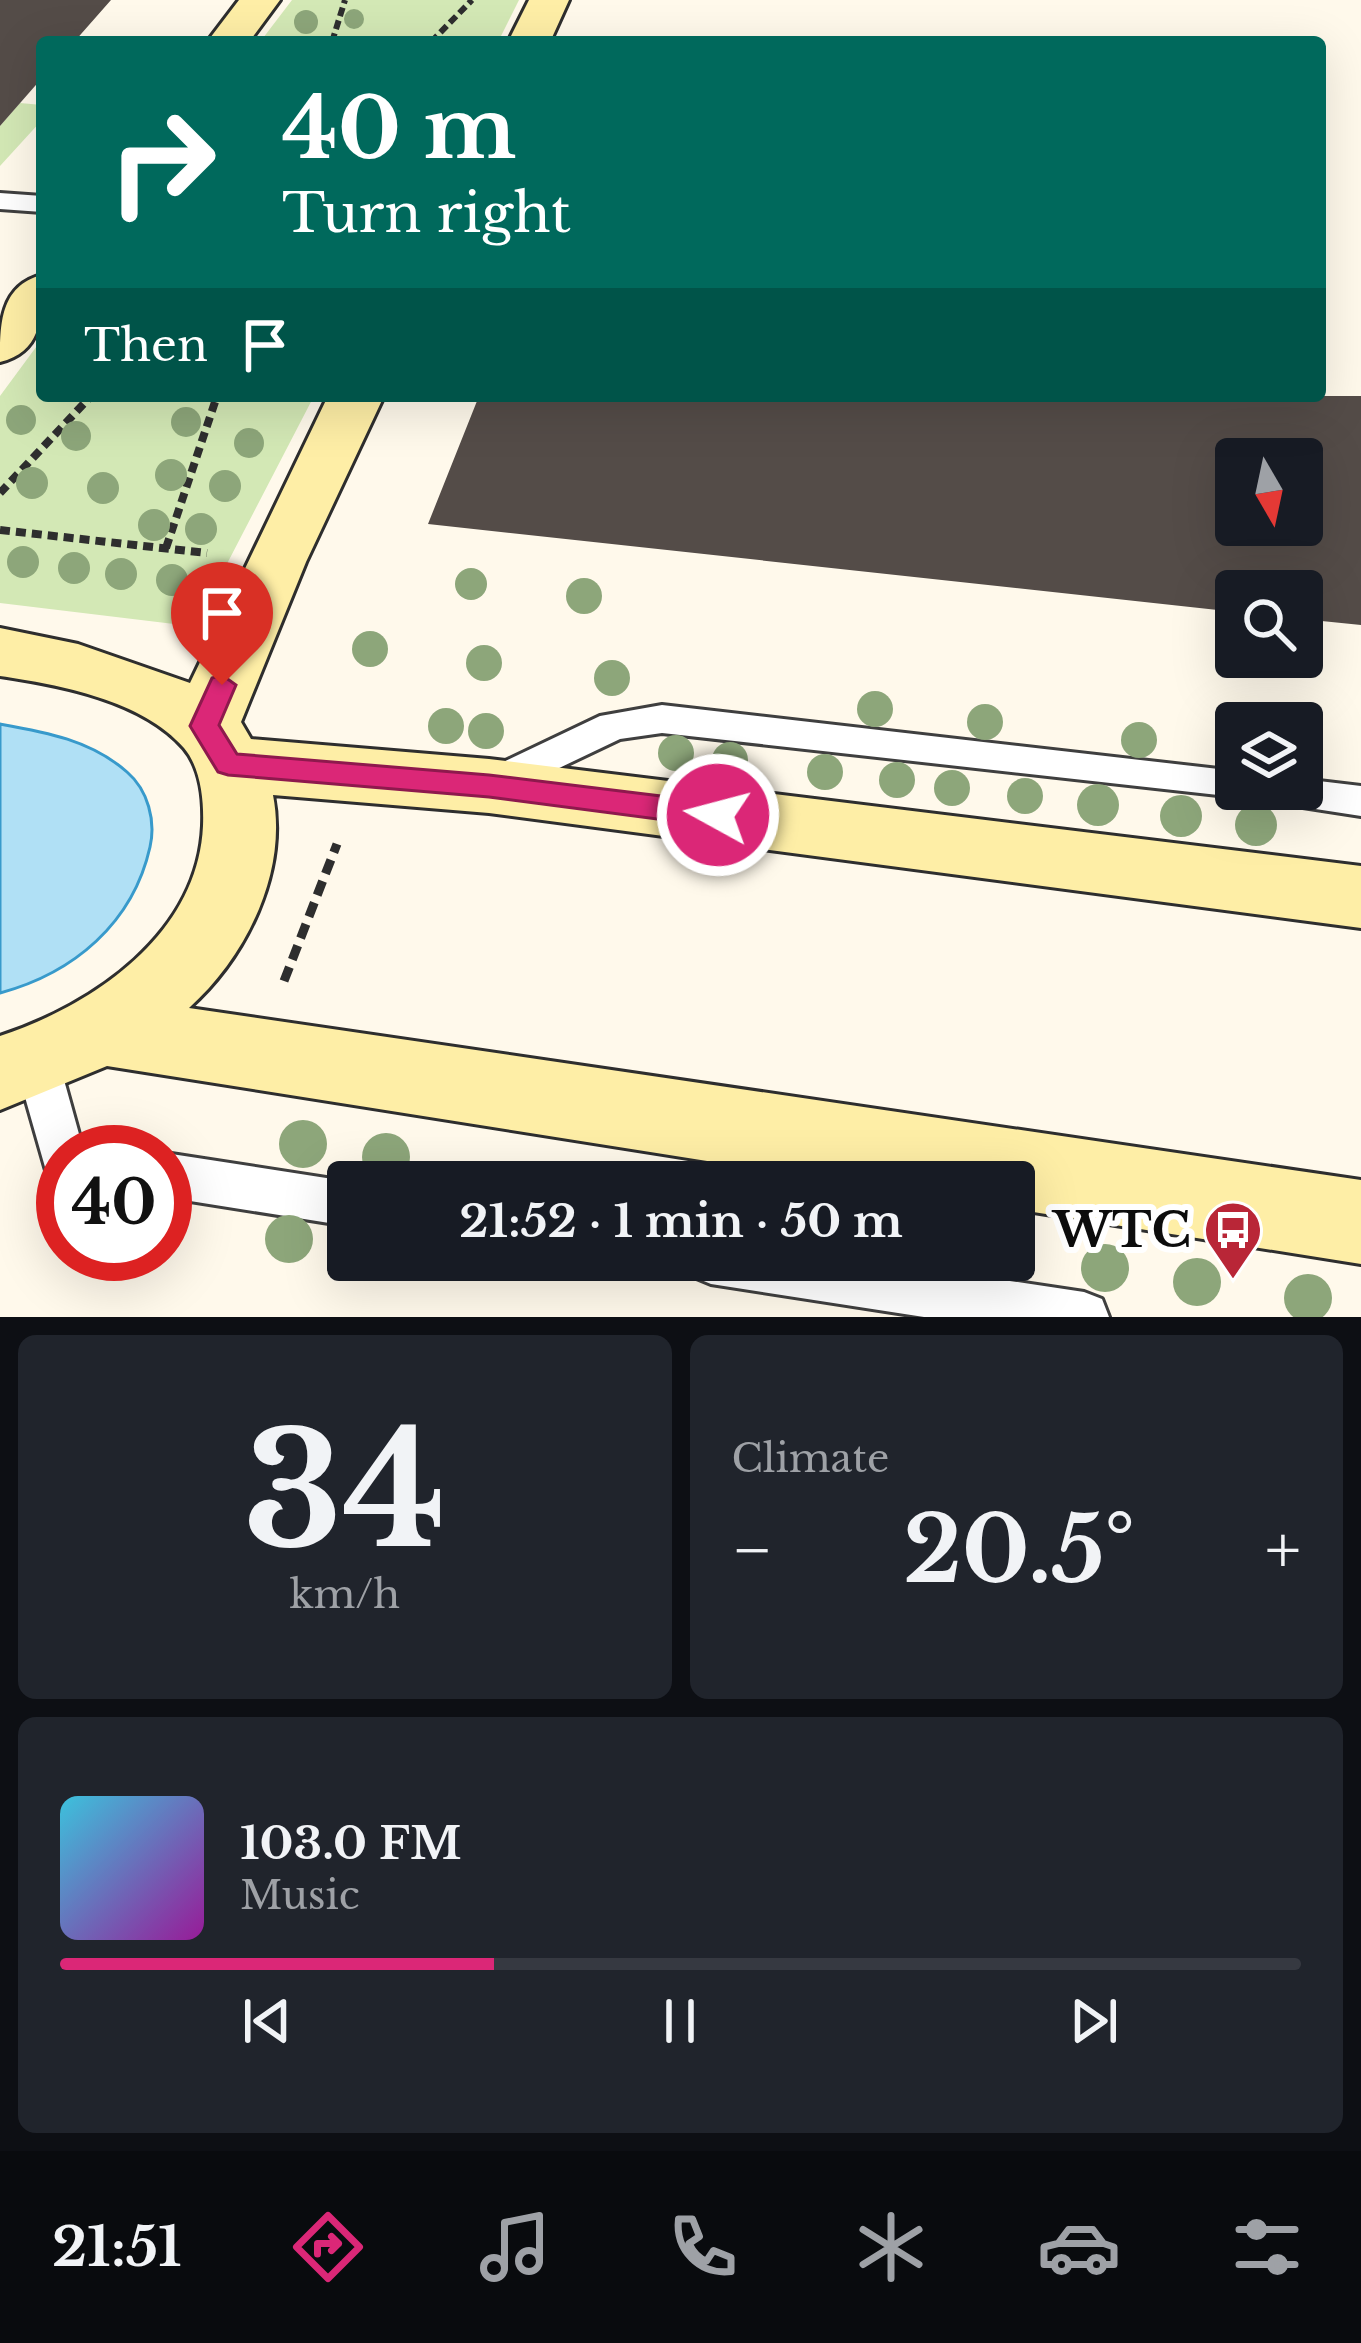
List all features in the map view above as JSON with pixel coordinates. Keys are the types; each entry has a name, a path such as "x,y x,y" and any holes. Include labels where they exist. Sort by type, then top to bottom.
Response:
{"street":[{"path":"233,36 260,0"},
{"path":"532,36 549,0"},
{"path":"0,346 36,299"},
{"path":"28,1063 174,974 213,923 233,871 242,824 216,745 275,562 353,402"},
{"path":"0,652 118,682 216,745 489,786 1361,897"},
{"path":"28,1063 1361,1222"}],"lane":[{"path":"0,184 36,187"},
{"path":"0,201 36,204"},
{"path":"489,786 613,727 662,718 1215,784"},
{"path":"1323,796 1361,801"},
{"path":"28,1063 50,1125"},
{"path":"192,1179 327,1200"},
{"path":"848,1281 1084,1317"}],"path":[{"path":"334,36 345,0"},
{"path":"437,36 472,0"},
{"path":"0,494 85,402"},
{"path":"0,530 166,548 215,402"},
{"path":"277,999 339,837"}],"green space":[{"path":"292,0 519,0 501,36 265,36"},
{"path":"20,103 36,104 36,127 0,166 0,126"},
{"path":"36,347 36,402 311,402 202,612 191,621 174,624 0,603 0,396"}],"water":[{"path":"0,724 67,739 113,761 140,788 152,827 142,874 115,921 75,958 0,993"}],"building":[{"path":"0,0 111,0 79,36 36,36 36,85 0,126"},
{"path":"1326,396 1361,396 1361,625 1323,621 1323,570 1215,570 1215,610 428,524 477,402 1326,402"}],"place":[{"name":"WTC","path":"1233,1281"}],"route":[{"path":"222,685 205,726 228,764 489,786 718,815"}]}
